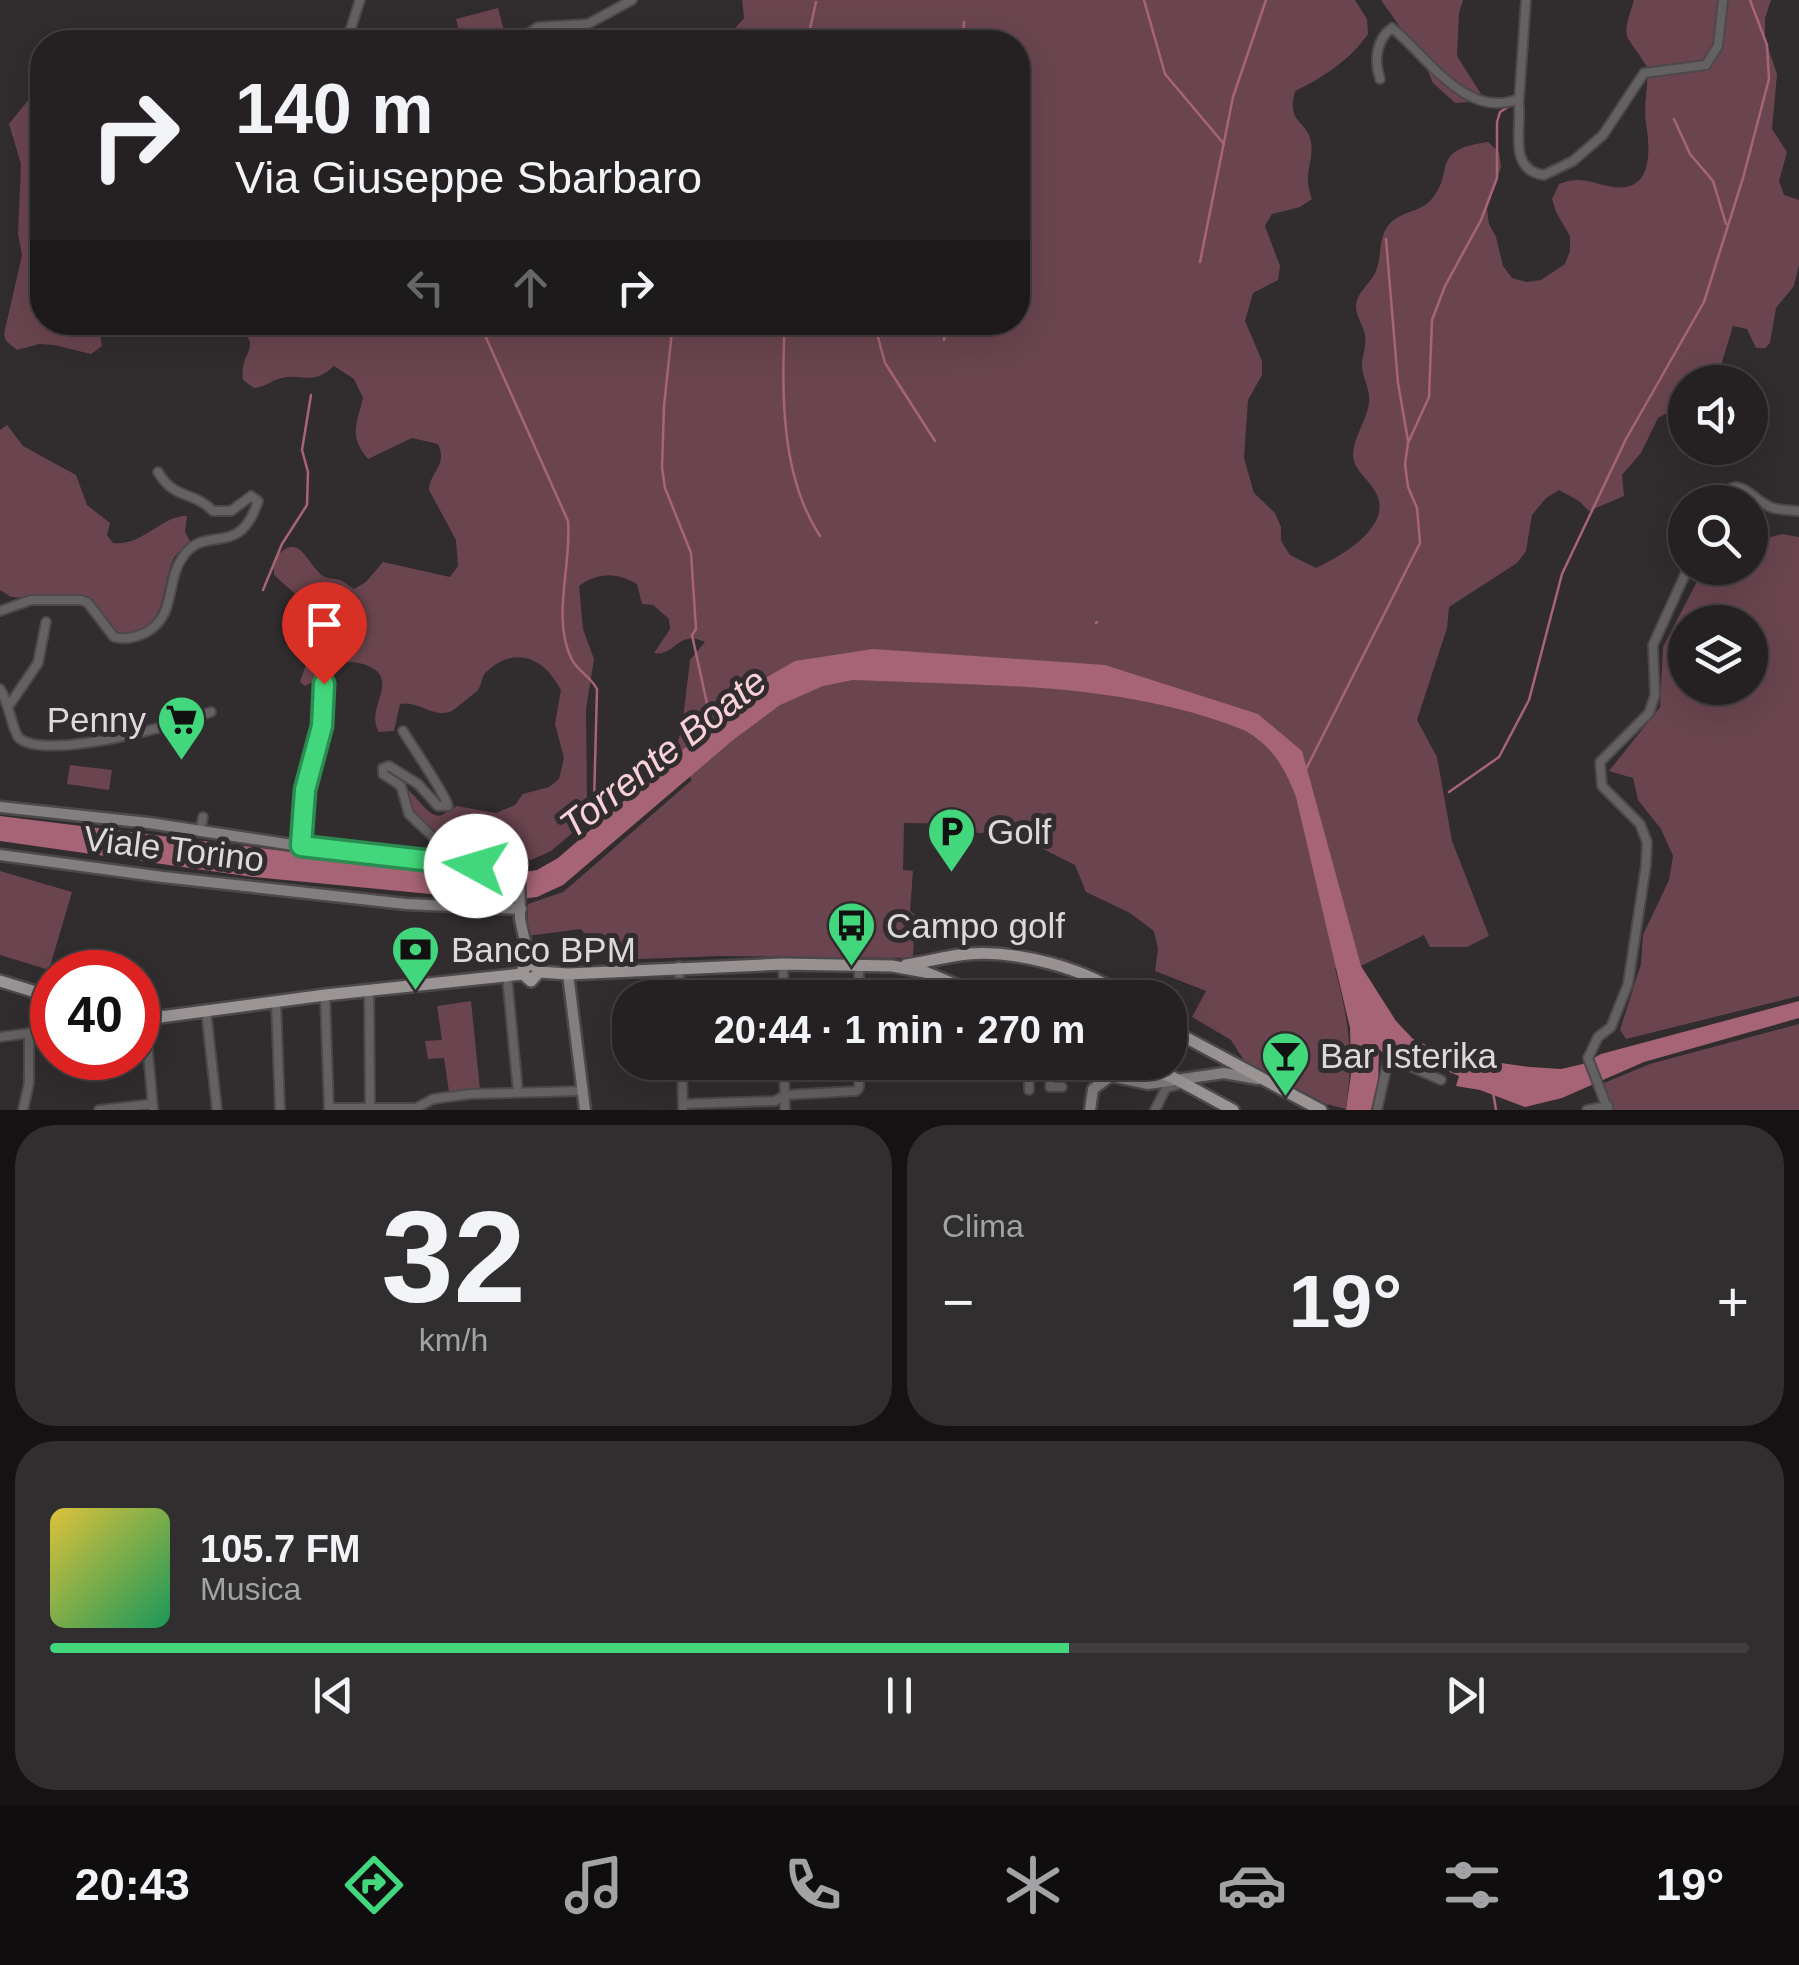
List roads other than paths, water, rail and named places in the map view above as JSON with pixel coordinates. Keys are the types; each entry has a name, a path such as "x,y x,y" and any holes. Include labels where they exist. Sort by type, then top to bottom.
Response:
{"main road":[{"path":"160,1017 531,970 568,974 679,966 892,966 940,962 965,954 1016,954 1095,980"},
{"path":"892,966 947,980"},
{"path":"0,981 30,990"},
{"path":"1187,1039 1320,1110"},
{"path":"1164,1080 1188,1085 1233,1110"}],"street":[{"path":"352,30 360,0"},
{"path":"534,30 588,24 632,0"},
{"path":"1526,0 1517,142 1528,168 1541,176 1561,168 1604,135 1638,77 1706,65 1718,46 1723,0"},
{"path":"1380,79 1376,53 1392,28 1459,90 1498,105 1519,100"},
{"path":"0,611 31,600 81,600 88,603 114,637 126,639 149,631 165,615 180,561 188,550 202,540 238,534 258,501 251,496 231,511 214,511 205,502 173,491 158,472"},
{"path":"1768,505 1799,511"},
{"path":"1586,1110 1608,1108 1588,1058 1598,1037 1611,1027 1628,984 1647,842 1640,824 1602,786 1600,762 1649,714 1655,695 1653,645 1680,585"},
{"path":"10,704 38,663 46,622"},
{"path":"301,846 305,790 319,740 324,684"},
{"path":"0,690 10,704 16,735 22,740 55,744 130,736 210,712"},
{"path":"403,731 447,798 448,806 438,806 418,784 389,766 384,768 384,774 401,786 409,814 433,836 452,864"},
{"path":"295,784 305,790"},
{"path":"0,806 301,846 520,868 522,936 531,970"},
{"path":"200,832 203,817"},
{"name":"Viale Torino","path":"0,855 406,904 522,908"},
{"path":"938,976 940,962"},
{"path":"783,964 783,980"},
{"path":"858,965 858,980"},
{"path":"679,966 679,980"},
{"path":"568,974 585,1110"},
{"path":"507,976 518,1092"},
{"path":"369,991 370,1108"},
{"path":"325,995 329,1109 416,1108 433,1099 582,1091"},
{"path":"276,1000 280,1110"},
{"path":"206,1010 217,1110"},
{"path":"0,1037 29,1033 29,1083 23,1110"},
{"path":"1377,1110 1388,1061 1405,1064 1440,1080"},
{"path":"1090,1110 1093,1089 1104,1078 1170,1083 1224,1072 1261,1080"},
{"path":"1208,1096 1215,1080 1224,1072"},
{"path":"99,1110 152,1106 149,1080"},
{"path":"682,1080 683,1107 856,1091 859,1080"},
{"path":"785,1080 785,1110"},
{"path":"1030,1080 1030,1090"},
{"path":"1050,1080 1050,1087 1062,1087"},
{"path":"1155,1110 1170,1083"}],"waterway":[{"path":"1144,0 1165,74 1224,144"},
{"path":"1200,262 1233,97 1266,0"},
{"path":"1449,792 1499,757 1529,700 1562,574 1626,439 1704,302 1769,79 1767,45 1750,0"},
{"path":"810,30 816,2"},
{"path":"964,22 964,30"},
{"path":"1524,79 1527,32"},
{"path":"1306,769 1420,543 1417,508 1408,487 1405,464 1408,443 1429,397 1432,320 1497,178 1497,122 1500,112 1513,104"},
{"path":"1674,119 1690,154 1713,181 1726,224"},
{"path":"1386,239 1398,383 1408,441"},
{"name":"Torrente Boate","path":"485,335 568,521 563,627 572,660 597,689 594,803"},
{"name":"Torrente Boate","path":"672,335 662,468 665,488 691,553 696,629 692,635 711,722"},
{"path":"785,335 786,433 798,488 820,536"},
{"path":"877,335 885,363 935,441"},
{"path":"944,340 945,335"},
{"path":"263,590 282,544 307,505 308,472 302,450 311,395"},
{"path":"1493,1092 1496,1110"}],"place":[{"name":"Penny","path":"181,762"},
{"name":"Golf","path":"952,874"},
{"name":"Campo golf","path":"851,968"},
{"name":"Banco BPM","path":"416,992"},
{"name":"Bar Isterika","path":"1285,1098"}]}
